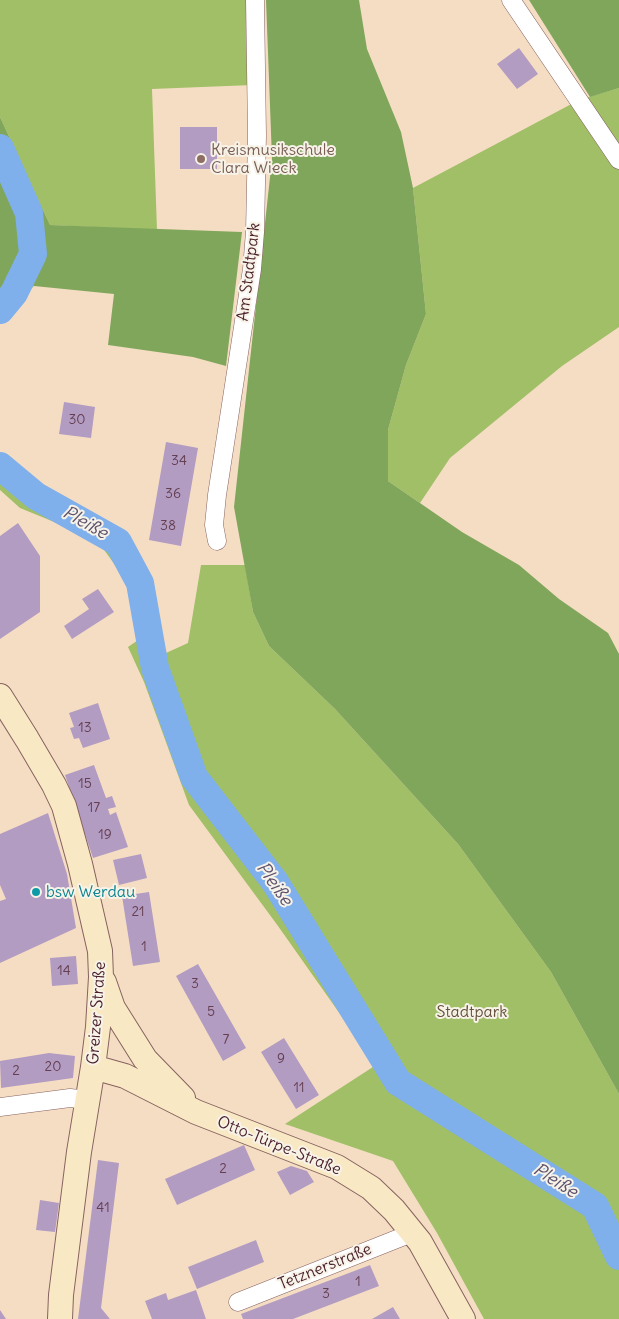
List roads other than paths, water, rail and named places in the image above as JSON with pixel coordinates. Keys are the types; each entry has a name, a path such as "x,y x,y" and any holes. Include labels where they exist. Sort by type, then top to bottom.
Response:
{"main road":[{"name":"Greizer Straße","path":"0,696 54,785 64,806 80,864 100,951 102,977 93,1067 79,1152 61,1295 60,1319"},
{"path":"102,977 113,1008 145,1059 196,1112"},
{"name":"Otto-Türpe-Straße","path":"93,1067 126,1076 196,1112 337,1167 371,1188 394,1210 420,1242 463,1319"}],"street":[{"name":"Am Stadtpark","path":"217,541 214,525 217,495 252,269 255,232 257,135 256,0"},
{"path":"511,0 619,160"},
{"path":"0,1107 70,1098 88,1100"},
{"name":"Tetznerstraße","path":"238,1302 412,1233"}],"waterway":[{"name":"Pleiße","path":"0,148 29,213 33,254 14,293 0,310"},
{"name":"Pleiße","path":"0,466 36,496 118,542 140,583 155,668 194,777 275,882 398,1082 595,1206 619,1256"}],"place":[{"name":"Kreismusikschule Clara Wieck","path":"201,159"},
{"name":"bsw Werdau","path":"36,892"}],"park label":[{"name":"Stadtpark","path":"472,1012"}]}
